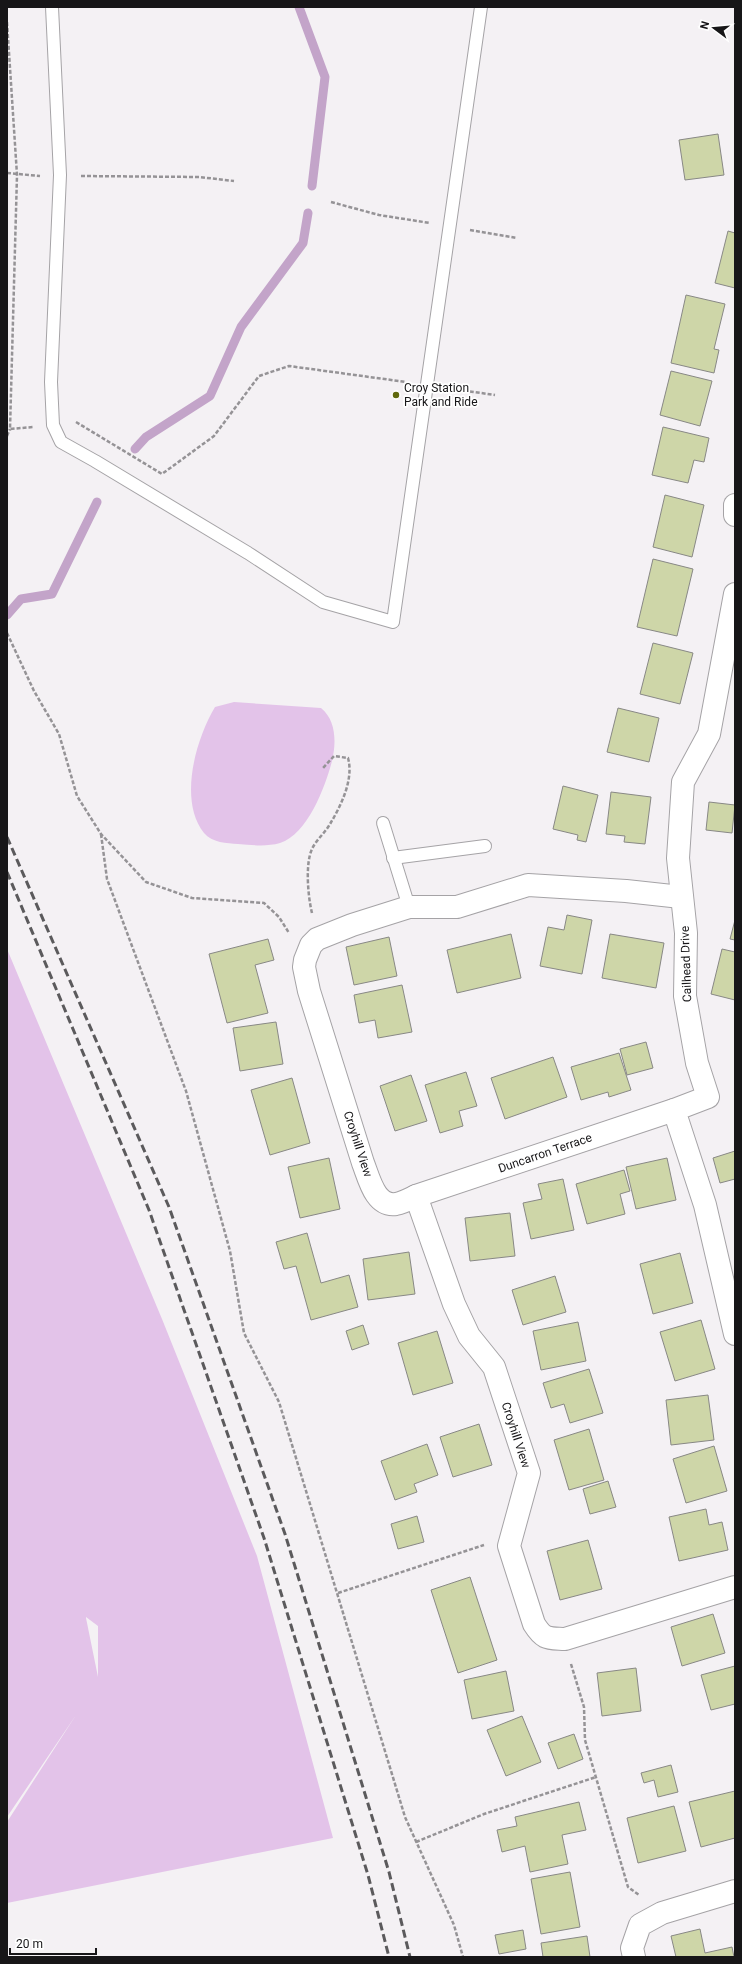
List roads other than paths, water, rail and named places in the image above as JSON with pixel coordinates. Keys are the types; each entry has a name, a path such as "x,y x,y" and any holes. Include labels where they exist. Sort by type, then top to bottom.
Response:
{"street":[{"path":"735,505 735,515"},
{"name":"Cailhead Drive","path":"674,1110 708,1097 697,1063 685,996 686,933 678,858 683,782 709,734 735,594"},
{"path":"408,907 457,907 528,885 626,891 681,897"},
{"name":"Croyhill View","path":"408,907 352,925 312,946 304,967 309,991 363,1163 377,1196 386,1204 396,1204 416,1196 454,1304 469,1336 494,1367 529,1473 509,1546 534,1624 540,1634 550,1639 563,1638 735,1587"},
{"path":"674,1110 705,1205 735,1334"},
{"name":"Duncarron Terrace","path":"416,1196 674,1110"},
{"path":"634,1957 632,1948 640,1925 662,1912 735,1891"}],"lane":[{"path":"52,7 60,175 51,382 53,425 61,442 95,460 248,553 323,602 393,622 481,7"},
{"path":"383,823 408,907"},
{"path":"393,858 485,846"}],"waterway":[{"path":"299,7 325,77 312,186"},
{"path":"135,449 146,437 210,396 241,327 303,243 308,213"},
{"path":"7,615 21,599 52,594 97,502"}],"railway":[{"path":"7,837 169,1207 285,1534 389,1872 410,1957"},
{"path":"7,872 149,1210 264,1538 368,1875 389,1957"}],"place":[{"name":"Croy Station Park and Ride","path":"396,395"}]}
